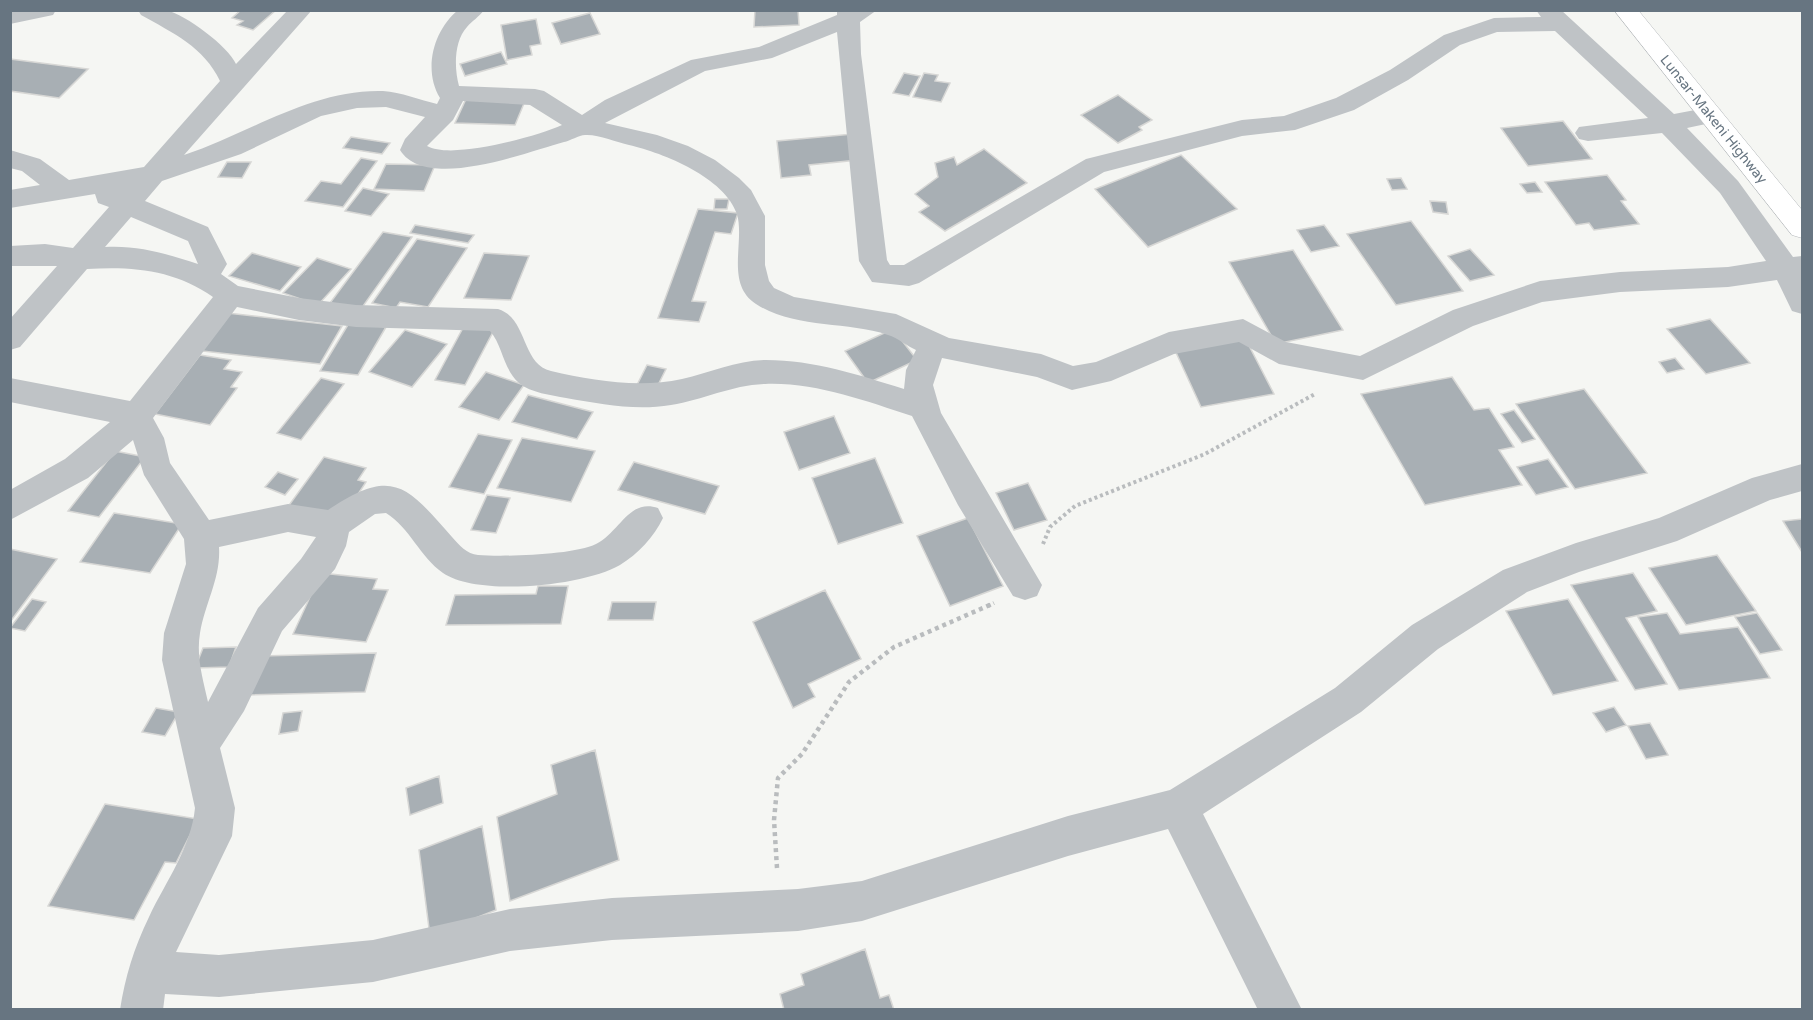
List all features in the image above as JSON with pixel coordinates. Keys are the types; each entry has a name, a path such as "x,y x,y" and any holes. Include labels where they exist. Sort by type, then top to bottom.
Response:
{"main road":[{"name":"Lunsar-Makeni Highway","path":"1625,10 1803,228"}],"street":[{"path":"10,17 45,10"},
{"path":"150,10 192,34 222,59 233,82"},
{"path":"10,339 233,82 301,10"},
{"path":"473,10 456,24 449,36 443,68 446,104 418,138 413,150 428,158 461,161 564,134 582,126 614,106 699,65 764,54 806,38 855,13"},
{"path":"855,13 849,54 873,261 882,275 909,276 1095,165 1242,128 1286,124 1345,104 1400,75 1452,40 1494,25 1554,17 1589,52 1649,104 1729,187 1795,268 1803,303"},
{"path":"10,199 152,175 232,148 314,109 357,99 446,104 535,98 582,126 679,152 706,166 730,184 742,197 751,216 751,266 755,283 764,296 789,307 897,326 949,349 1041,366 1072,378 1100,373 1169,343 1244,330 1279,352 1363,368 1463,318 1540,292 1620,282 1728,277 1795,268"},
{"path":"1588,133 1667,124 1711,115"},
{"path":"10,159 31,165 74,188 127,204 198,234 213,264 205,278"},
{"path":"1729,187 1765,182"},
{"path":"10,256 45,254 81,259 126,256 149,260 205,278 230,295 299,309 356,316 498,320 508,329 521,363 529,374 540,381 585,390 659,395 765,372 811,377 860,387 924,408"},
{"path":"10,506 69,474 98,452 136,415 230,295"},
{"path":"934,344 921,370 918,385 924,408 970,495 1025,585"},
{"path":"10,390 136,415"},
{"path":"136,415 148,438 155,466 171,493 187,512 201,537 203,564 182,633 180,660 215,808 212,836 163,933 144,991 219,976 373,961 510,930 612,919 798,910 862,901 1068,836 1178,807 1348,700 1425,637 1515,580 1576,558 1665,531 1764,488 1803,478"},
{"path":"201,537 261,522 288,518 332,525 366,503 386,499 400,506 421,524 455,562 474,570 576,565 602,557 626,543 646,518"},
{"path":"200,746 235,693 255,644 277,610 310,574 333,540 332,525"},
{"path":"1178,807 1281,1010"}],"building":[{"path":"241,10 276,10 253,30 237,25 243,21 232,18"},
{"path":"755,10 798,10 799,25 754,27"},
{"path":"590,13 600,34 561,44 552,23"},
{"path":"536,19 541,44 530,46 532,55 507,60 501,25"},
{"path":"501,52 507,64 465,76 460,64"},
{"path":"10,59 88,69 59,98 10,91"},
{"path":"904,73 920,76 909,96 893,93"},
{"path":"924,73 938,75 935,81 950,83 941,102 913,97"},
{"path":"1118,95 1152,120 1139,127 1142,130 1118,143 1081,115"},
{"path":"466,99 525,101 515,125 455,123"},
{"path":"1563,121 1592,159 1528,166 1501,128"},
{"path":"853,134 858,160 809,165 811,175 781,178 777,141"},
{"path":"351,137 390,143 382,154 343,148"},
{"path":"984,149 1027,183 945,231 919,212 929,206 915,194 938,177 935,163 954,157 957,165"},
{"path":"1181,155 1237,209 1148,247 1095,189"},
{"path":"361,158 377,161 343,207 305,201 321,181 341,184"},
{"path":"227,162 251,162 242,178 218,177"},
{"path":"386,164 435,165 424,191 374,189"},
{"path":"1607,175 1626,200 1621,201 1639,224 1594,230 1589,223 1576,225 1545,182"},
{"path":"1401,178 1407,189 1392,190 1387,179"},
{"path":"1535,182 1542,192 1527,193 1520,184"},
{"path":"363,188 389,194 371,216 345,211"},
{"path":"715,199 729,199 727,209 714,209"},
{"path":"1430,201 1446,202 1448,214 1433,212"},
{"path":"698,209 738,213 731,234 715,232 692,301 706,302 699,322 658,318"},
{"path":"1411,221 1463,291 1396,305 1347,234"},
{"path":"415,225 474,235 468,243 410,233"},
{"path":"1324,225 1339,246 1311,252 1297,230"},
{"path":"383,232 412,237 361,309 330,303"},
{"path":"417,239 467,248 428,307 400,302 396,308 372,303"},
{"path":"1470,249 1494,275 1470,281 1448,256"},
{"path":"1293,250 1343,330 1276,344 1229,262"},
{"path":"252,253 301,267 280,291 229,276"},
{"path":"484,253 529,256 511,300 464,298"},
{"path":"317,258 351,269 318,305 283,293"},
{"path":"227,313 342,326 320,364 202,351"},
{"path":"1710,319 1750,363 1706,374 1667,329"},
{"path":"349,323 386,327 358,375 320,371"},
{"path":"464,326 494,330 465,385 435,380"},
{"path":"893,329 917,360 868,383 845,351"},
{"path":"405,330 447,344 412,387 369,372"},
{"path":"1244,336 1274,394 1201,407 1174,348"},
{"path":"200,355 231,360 224,369 242,372 231,387 237,388 210,425 155,414"},
{"path":"1675,358 1684,369 1667,373 1659,362"},
{"path":"647,365 666,369 655,391 636,387"},
{"path":"486,372 524,385 499,420 459,407"},
{"path":"1452,377 1474,410 1489,408 1514,447 1499,450 1522,485 1425,505 1361,394"},
{"path":"321,378 344,384 301,440 277,433"},
{"path":"1584,389 1647,473 1575,489 1516,404"},
{"path":"528,395 593,412 577,439 512,422"},
{"path":"1514,410 1535,439 1522,443 1501,414"},
{"path":"834,416 850,453 799,470 784,432"},
{"path":"478,434 512,440 484,494 449,487"},
{"path":"522,438 595,451 571,502 497,488"},
{"path":"115,451 145,457 99,517 68,511"},
{"path":"324,457 366,468 358,480 366,482 351,505 331,520 287,508"},
{"path":"875,458 903,523 838,544 812,478"},
{"path":"1548,459 1568,487 1536,495 1517,467"},
{"path":"634,462 719,486 705,514 618,490"},
{"path":"278,472 298,479 285,495 265,487"},
{"path":"1028,483 1047,520 1014,530 996,493"},
{"path":"487,495 510,498 496,533 471,530"},
{"path":"114,513 182,524 150,573 80,562"},
{"path":"968,518 1003,586 950,606 917,536"},
{"path":"1802,519 1802,552 1783,521"},
{"path":"10,549 57,559 10,622"},
{"path":"1717,555 1756,611 1686,625 1649,568"},
{"path":"321,573 377,579 373,589 388,590 366,642 293,634"},
{"path":"1633,573 1657,611 1626,618 1667,684 1635,690 1571,585"},
{"path":"538,586 568,586 561,624 446,625 455,595 536,594"},
{"path":"825,590 861,659 808,684 815,697 793,708 753,622"},
{"path":"32,599 46,602 25,631 10,628"},
{"path":"1568,599 1618,681 1553,695 1506,611"},
{"path":"612,602 656,602 653,620 608,620"},
{"path":"1667,613 1680,634 1738,627 1770,678 1679,690 1638,617"},
{"path":"1757,613 1782,650 1760,654 1735,617"},
{"path":"236,647 229,667 195,668 203,648"},
{"path":"376,653 365,692 247,695 261,656"},
{"path":"1614,707 1626,725 1606,732 1593,713"},
{"path":"156,708 179,712 165,736 142,732"},
{"path":"302,711 298,731 279,734 283,713"},
{"path":"1650,723 1668,755 1646,759 1628,726"},
{"path":"595,750 619,860 510,901 497,817 557,794 551,765"},
{"path":"439,776 443,803 410,815 406,788"},
{"path":"105,804 198,819 176,863 165,862 134,920 48,906"},
{"path":"482,826 496,910 430,936 419,850"},
{"path":"865,949 880,998 889,995 894,1010 784,1010 780,994 804,985 801,974"}]}
